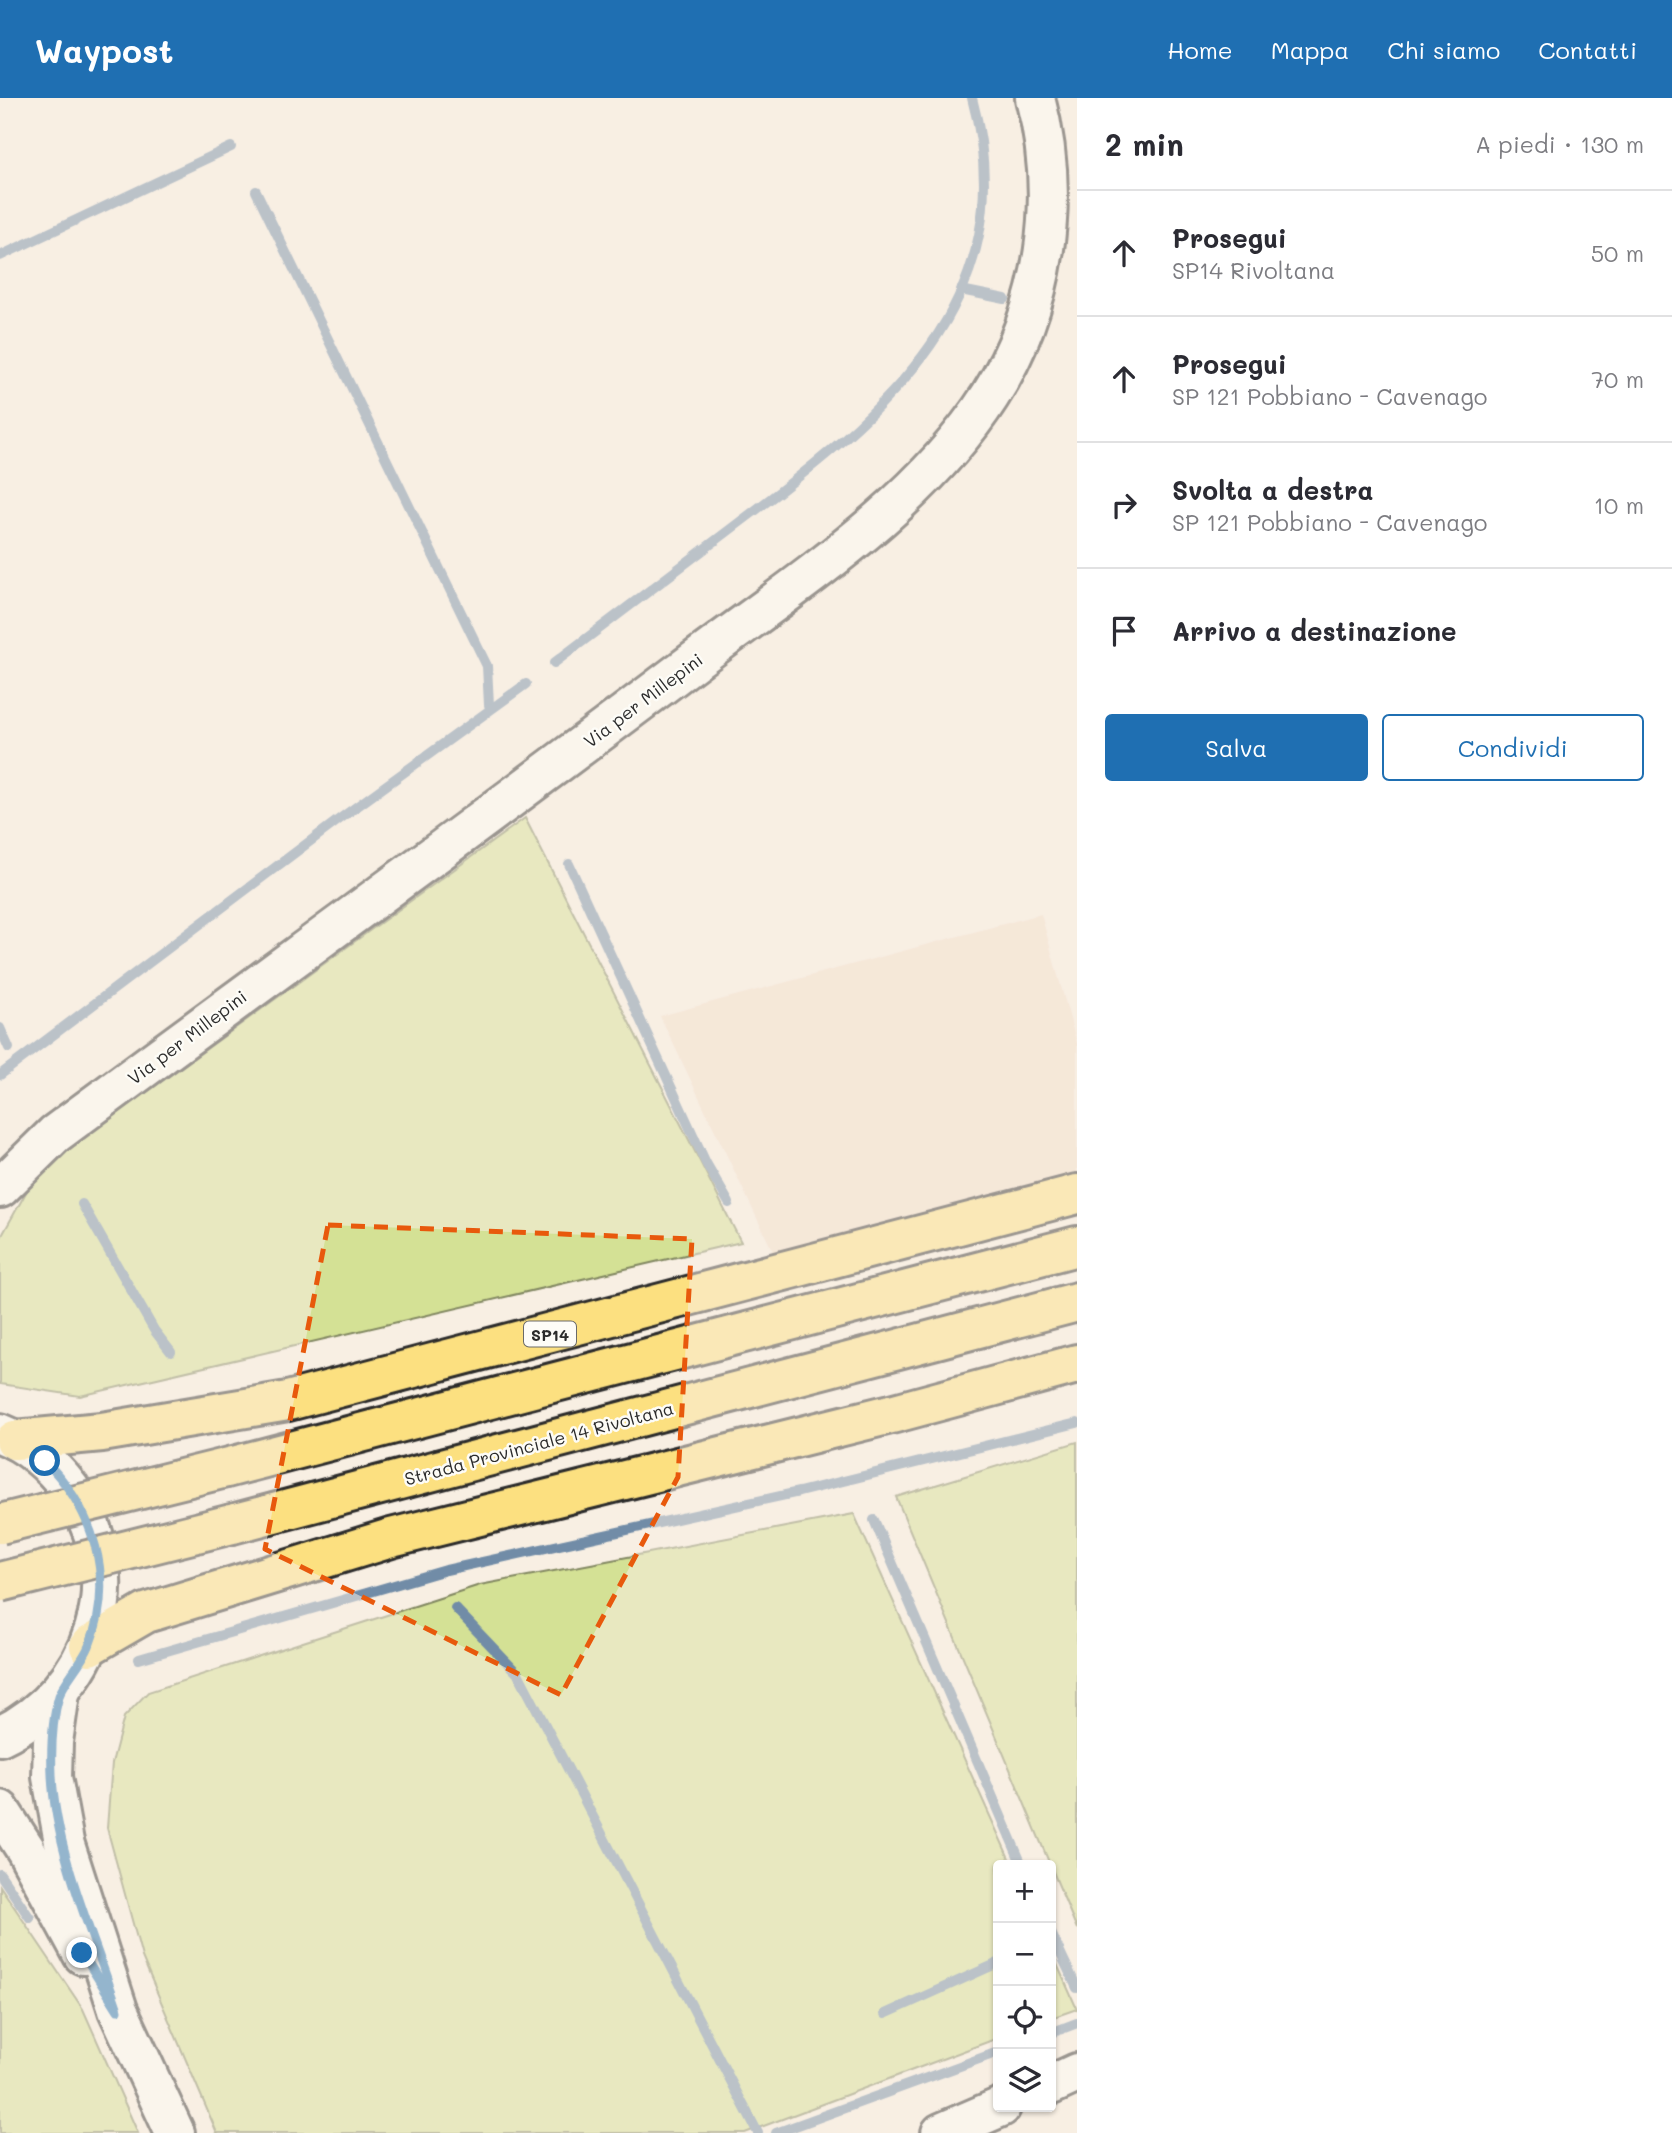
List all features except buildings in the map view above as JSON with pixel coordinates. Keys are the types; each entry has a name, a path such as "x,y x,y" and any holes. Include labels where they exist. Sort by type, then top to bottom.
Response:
{"highway":[{"name":"SP14","path":"5,1435 102,1432 288,1401 1077,1194"},
{"path":"0,1524 226,1468 1077,1246"},
{"name":"Strada Provinciale 14 Rivoltana","path":"0,1581 232,1524 1077,1302"},
{"path":"89,1646 146,1613 391,1538 895,1413 1077,1364"}],"street":[{"name":"Via per Millepini","path":"0,1208 12,1176 55,1135 589,741 873,525 948,451 972,422 1002,375 1025,325 1036,290 1044,253 1048,188 1044,142 1035,98"},
{"path":"0,1736 38,1714 60,1693 89,1646 101,1590 100,1565 87,1518 62,1478 5,1435"},
{"path":"60,1693 52,1742 57,1812 73,1874 118,2010"},
{"path":"0,1810 118,2010 175,2133"},
{"path":"1056,2083 1077,2073"},
{"path":"941,2133 993,2111"}],"highlighted area":[{"path":"328,1225 692,1239 678,1477 561,1695 265,1549"}],"shaded area":[{"path":"1041,914 1077,1044 1077,1182 776,1258 660,1016"}],"green space":[{"path":"525,818 741,1242 80,1396 0,1384 0,1239 38,1171"},
{"path":"1077,1442 1077,1929 1056,1879 1056,1860 1048,1860 896,1497"},
{"path":"854,1514 1010,1860 993,1860 993,2040 745,2133 217,2133 142,1957 107,1828 112,1763 124,1717 148,1692 480,1585"},
{"path":"0,1886 83,2009 138,2133 0,2133"},
{"path":"1056,1962 1077,2009 1056,2016"}],"waterway":[{"path":"554,663 844,439 891,394 930,346 960,293 979,235 984,170 972,98"},
{"path":"0,256 231,147"},
{"path":"256,191 487,666 489,705"},
{"path":"961,290 1005,299"},
{"path":"0,1075 341,818 526,684"},
{"path":"569,864 706,1163 729,1203"},
{"path":"0,1028 9,1048"},
{"path":"82,1204 154,1330 171,1352"},
{"path":"139,1659 446,1570 799,1492 1077,1423"},
{"path":"874,1520 1020,1860"},
{"path":"455,1608 519,1675 758,2133"},
{"path":"0,1874 30,1918"},
{"path":"1056,1944 1077,1988"},
{"path":"885,2014 993,1965"},
{"path":"1056,2031 1077,2023"},
{"path":"776,2133 993,2054"}],"route":[{"path":"45,1461 62,1478 87,1518 100,1565 98,1613 89,1646 60,1693 52,1742 52,1777 57,1812 73,1874 118,2010 82,1953"}]}
